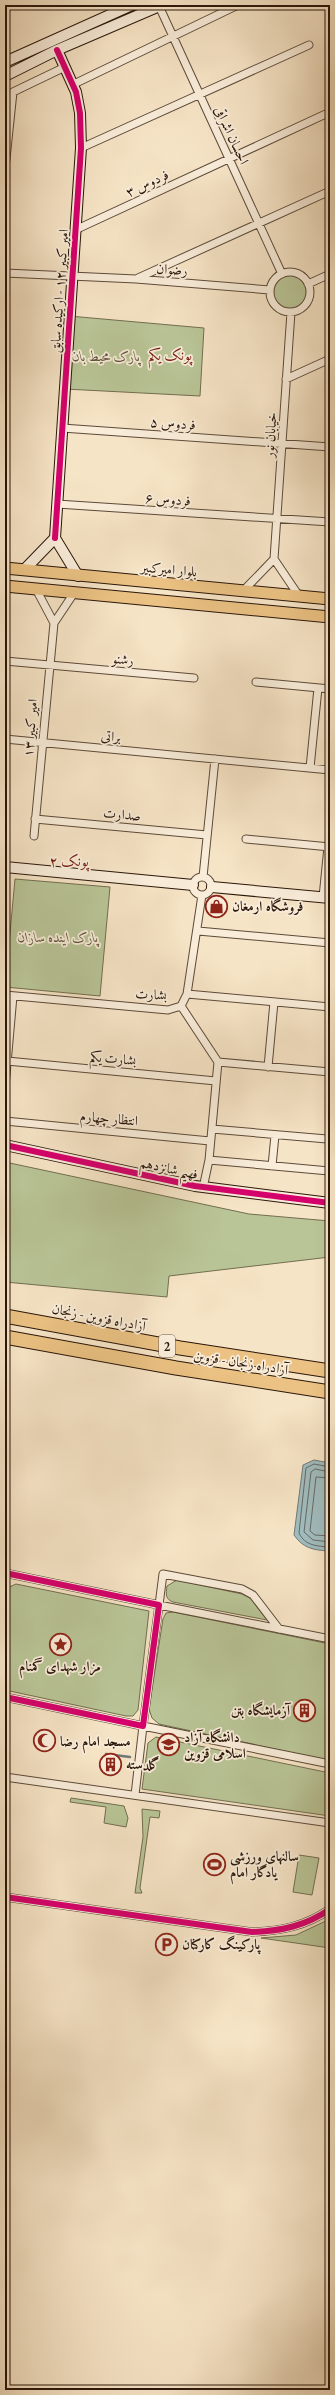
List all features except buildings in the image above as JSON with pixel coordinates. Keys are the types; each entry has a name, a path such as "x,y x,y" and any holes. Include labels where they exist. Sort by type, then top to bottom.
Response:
{"highway":[{"name":"آزادراه قزوین - زنجان","path":"5,1316 180,1348 330,1371"},
{"name":"آزادراه زنجان - قزوین","path":"5,1337 176,1368 330,1392"}],"main road":[{"name":"بلوار امیرکبیر","path":"5,568 330,599"},
{"path":"5,586 330,616"}],"street":[{"path":"5,62 132,5"},
{"path":"74,84 238,5"},
{"path":"5,76 57,50 160,6"},
{"name":"احسان اشراقی","path":"160,6 282,274"},
{"path":"81,148 309,45"},
{"name":"امیر کبیر ۱۲ - ارکیده سابق","path":"55,538 81,148 80,113 74,84 57,50"},
{"path":"5,168 13,92 65,66"},
{"name":"فردوس ۳","path":"75,230 330,112"},
{"path":"136,279 330,191"},
{"name":"رضوان","path":"5,272 136,279 270,290"},
{"path":"288,272 300,275 308,284 310,290 307,302 303,307 291,312 278,308 273,303 270,290 276,278 282,274 288,272"},
{"path":"308,284 330,274"},
{"name":"خیابان نور","path":"274,559 291,312"},
{"path":"286,378 330,359"},
{"name":"فردوس ۵","path":"62,428 330,447"},
{"name":"فردوس ۶","path":"57,504 330,522"},
{"path":"25,569 55,538 78,576"},
{"path":"244,590 274,559 299,596"},
{"path":"36,589 54,623 74,593"},
{"name":"امیر کبیر ۱۳","path":"34,836 54,623"},
{"name":"رشنو","path":"5,661 194,678"},
{"path":"256,682 330,689"},
{"path":"310,768 318,688"},
{"name":"براتی","path":"5,739 330,770"},
{"path":"203,877 215,759"},
{"name":"صدارت","path":"35,819 207,835"},
{"path":"212,887 326,898 329,847 246,839"},
{"path":"5,867 193,885"},
{"path":"203,877 210,880 212,887 207,894 202,895 195,892 193,885 196,879 203,877"},
{"name":"بشارت","path":"5,995 168,1010 182,1006 187,994 198,931 202,895"},
{"path":"198,931 330,943"},
{"path":"187,994 330,1007"},
{"path":"5,1086 13,996"},
{"path":"268,1066 274,1002"},
{"path":"182,1006 218,1062 209,1160 203,1188"},
{"name":"بشارت یکم","path":"7,1061 216,1081"},
{"path":"218,1062 330,1072"},
{"name":"انتظار چهارم","path":"5,1122 210,1141"},
{"path":"212,1129 327,1140"},
{"path":"272,1166 275,1135"},
{"name":"فهیم شانزدهم","path":"5,1145 203,1188 330,1203"},
{"path":"209,1160 329,1171"},
{"path":"5,1572 159,1605 330,1639"},
{"path":"134,1795 163,1574 242,1589 254,1595 280,1629"},
{"path":"5,1697 330,1764"},
{"path":"5,1777 330,1823"},
{"path":"5,1897 252,1932 276,1931 305,1923 330,1909"}],"green space":[{"path":"290,272 298,274 304,278 308,284 310,292 308,300 304,306 298,310 290,312 282,310 276,306 272,300 270,292 272,284 276,278 282,274"},
{"name":"پارک محیط بان","path":"69,316 204,328 200,396 65,389"},
{"name":"پارک اینده سازان","path":"15,879 110,887 100,996 5,987"},
{"path":"5,1162 249,1214 330,1221 330,1257 169,1276 167,1297 5,1282"},
{"path":"177,1580 242,1594 250,1598 267,1620 173,1602 167,1596 166,1591 167,1586"},
{"path":"16,1584 149,1611 138,1710 133,1716 126,1716 5,1690 5,1589"},
{"path":"173,1612 330,1644 330,1761 159,1724 152,1718 149,1709 163,1619 166,1613"},
{"path":"156,1737 330,1773 330,1816 142,1789 148,1743"},
{"path":"71,1798 124,1806 128,1818 126,1827 104,1823 106,1807 70,1802"},
{"path":"142,1809 160,1811 159,1818 150,1817 140,1888 142,1893 135,1893 143,1837"},
{"path":"299,1855 319,1858 312,1895 293,1892"},
{"path":"330,1919 330,1948 261,1938 296,1935"}],"water":[{"path":"314,1460 330,1463 330,1551 309,1548 301,1543 294,1535 303,1465"}],"waterway":[{"path":"106,1754 130,1757"}],"cycle path":[{"path":"55,538 81,148 80,113 76,92 57,50"},
{"path":"5,1145 195,1186 330,1203"},
{"path":"5,1573 159,1605 143,1726 5,1697"},
{"path":"5,1897 252,1932 283,1929 312,1920 330,1909"}],"place":[{"name":"فروشگاه ارمغان","path":"216,906"},
{"name":"مزار شهدای گمنام","path":"60,1644"},
{"name":"آزمایشگاه بتن","path":"305,1710"},
{"name":"مسجد امام رضا","path":"44,1741"},
{"name":"دانشگاه آزاد اسلامی قزوین","path":"168,1745"},
{"name":"گلدسته","path":"111,1764"},
{"name":"سالنهای ورزشی یادگار امام","path":"214,1864"},
{"name":"پارکینگ کارکنان","path":"167,1944"}],"district":[{"name":"پونک یکم","path":"170,354"},
{"name":"پونک ۲","path":"69,860"}]}
